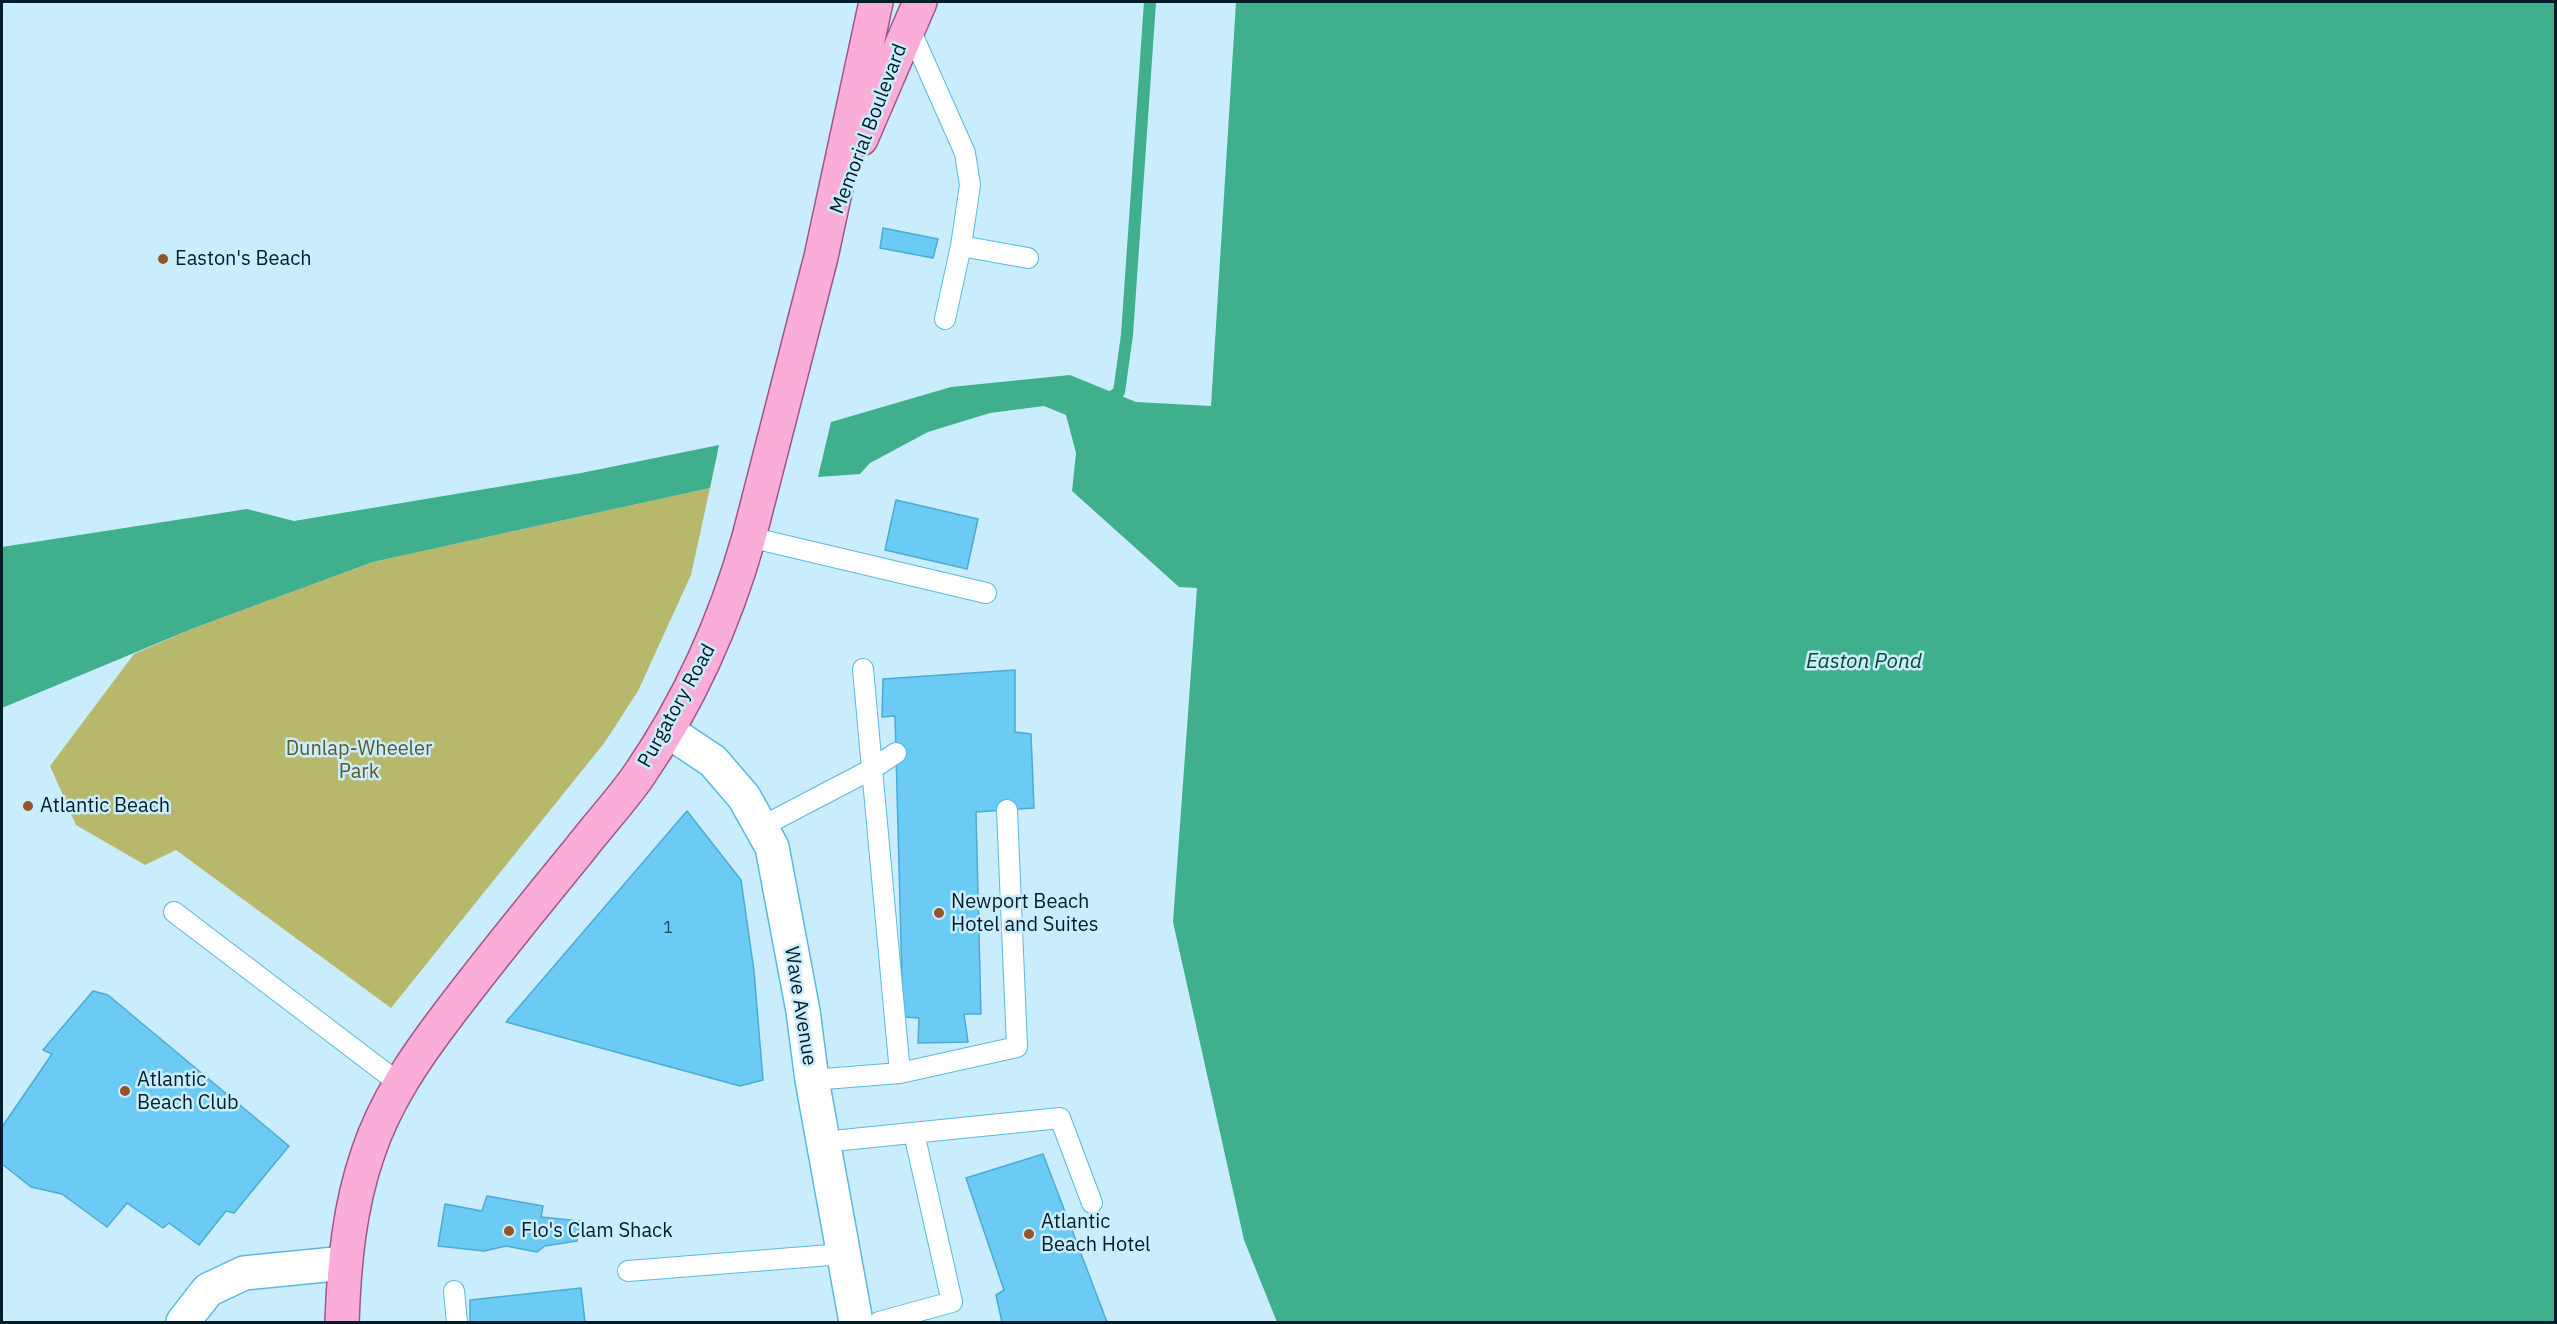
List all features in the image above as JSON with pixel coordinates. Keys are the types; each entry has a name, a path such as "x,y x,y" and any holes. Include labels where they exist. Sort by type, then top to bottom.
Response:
{"main road":[{"name":"Memorial Boulevard","path":"789,377 821,257 876,2"},
{"name":"Memorial Boulevard","path":"821,257 859,145 915,14"},
{"name":"Purgatory Road","path":"342,1323 345,1263 355,1201 368,1151 400,1084 422,1049 638,777 668,731 713,643 738,576 789,377"}],"street":[{"name":"Wave Avenue","path":"668,731 713,761 744,797 772,847 803,1011 812,1080 856,1323"},
{"path":"183,1323 208,1290 244,1273 345,1263"}],"lane":[{"path":"915,14 965,153 970,185 961,246 945,319"},
{"path":"961,246 1028,258"},
{"path":"749,537 986,593"},
{"path":"863,669 900,1073"},
{"path":"761,827 872,769 896,753"},
{"path":"812,1080 900,1073 1017,1047 1007,810"},
{"path":"174,912 400,1084"},
{"path":"823,1142 1060,1118 1092,1203"},
{"path":"879,1323 952,1302 914,1133"},
{"path":"628,1271 843,1254"},
{"path":"454,1291 457,1323"}],"green space":[{"name":"Dunlap-Wheeler Park","path":"710,488 691,575 638,691 605,742 391,1008 176,850 145,865 76,825 50,766 134,654 194,628 373,562"}],"water":[{"name":"Easton Pond","path":"1236,2 2555,2 2555,1322 1277,1322 1244,1240 1173,922 1197,588 1179,587 1072,491 1076,453 1066,415 1044,406 990,413 928,432 870,463 860,474 818,477 831,422 951,387 1070,375 1136,402 1211,406"},
{"path":"719,445 710,488 373,562 194,628 2,708 2,547 247,509 294,521 581,473"}],"building":[{"path":"883,228 938,239 933,258 880,248"},
{"path":"896,500 978,519 967,569 885,550"},
{"name":"Newport Beach Hotel and Suites","path":"1015,670 1015,732 1031,734 1034,808 976,812 981,1014 964,1014 968,1042 918,1043 919,1018 903,1017 895,716 882,717 883,679"},
{"path":"687,811 741,880 754,971 763,1080 740,1086 506,1022"},
{"name":"Atlantic Beach Club","path":"93,991 108,995 289,1146 234,1213 226,1211 199,1245 169,1223 163,1228 127,1203 107,1227 62,1194 31,1187 2,1164 2,1127 52,1054 43,1050"},
{"name":"Atlantic Beach Hotel","path":"1043,1154 1107,1322 1002,1322 996,1295 1004,1290 966,1178"},
{"name":"Flo's Clam Shack","path":"487,1196 543,1206 541,1217 580,1221 577,1241 545,1246 537,1252 506,1246 484,1251 438,1246 445,1204 482,1211"},
{"path":"581,1288 585,1322 470,1322 470,1300"}],"waterway":[{"path":"1104,402 1119,392 1127,335 1150,2"}],"place":[{"name":"Easton's Beach","path":"163,259"},
{"name":"Atlantic Beach","path":"28,806"},
{"name":"Newport Beach Hotel and Suites","path":"939,913"},
{"name":"Atlantic Beach Club","path":"125,1091"},
{"name":"Flo's Clam Shack","path":"509,1231"},
{"name":"Atlantic Beach Hotel","path":"1029,1234"}]}
